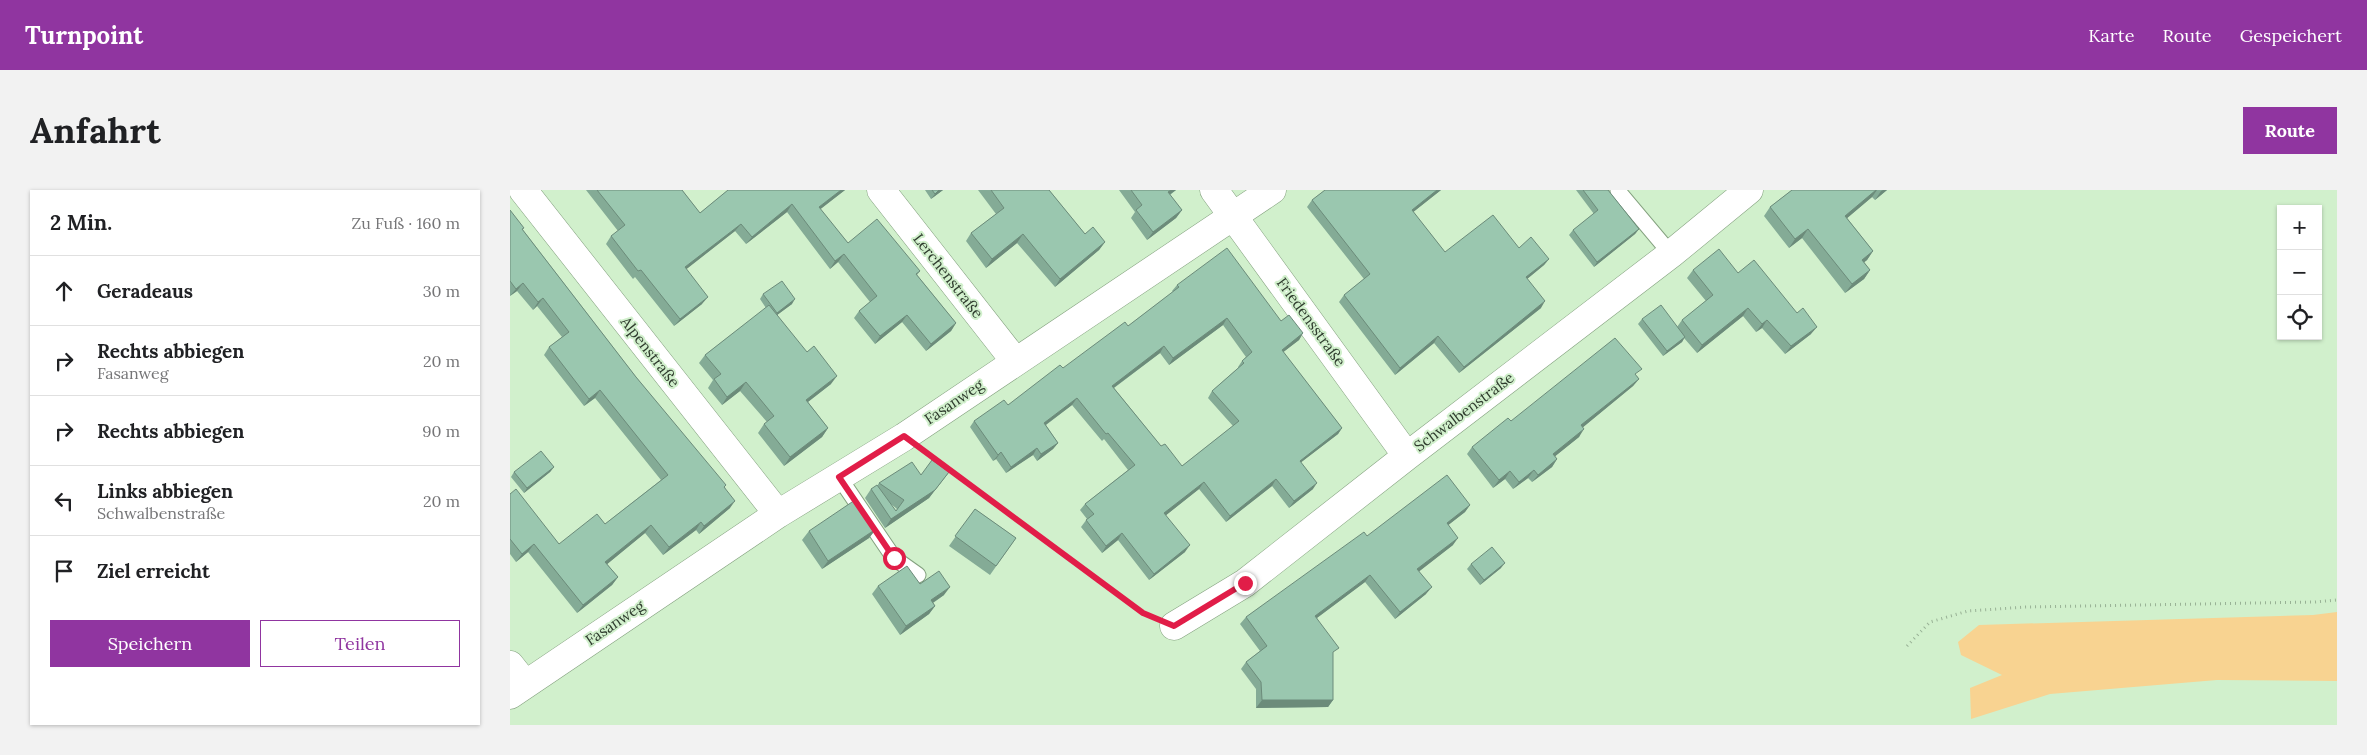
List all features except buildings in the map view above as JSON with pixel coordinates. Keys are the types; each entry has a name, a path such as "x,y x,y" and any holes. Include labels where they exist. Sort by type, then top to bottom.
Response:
{"street":[{"name":"Alpenstraße","path":"522,190 778,514"},
{"name":"Lerchenstraße","path":"881,190 1015,361"},
{"name":"Friedensstraße","path":"1214,190 1407,456"},
{"name":"Fasanweg","path":"515,681 904,436 1272,190"},
{"name":"Schwalbenstraße","path":"1174,626 1245,583 1407,456 1672,254 1749,190"}],"lane":[{"path":"1618,191 1672,254"},
{"path":"839,477 894,558 918,575"}],"path":[{"path":"904,436 1143,613 1174,626"},
{"path":"1907,646 1930,622 1968,610 2337,600"}],"shaded area":[{"path":"2337,612 2337,681 2217,680 2050,694 1971,719 1970,688 2002,675 1961,655 1958,642 1979,625 2313,615"}],"route":[{"path":"894,558 839,477 904,436 1024,523 1143,613 1174,626 1245,583"}]}
